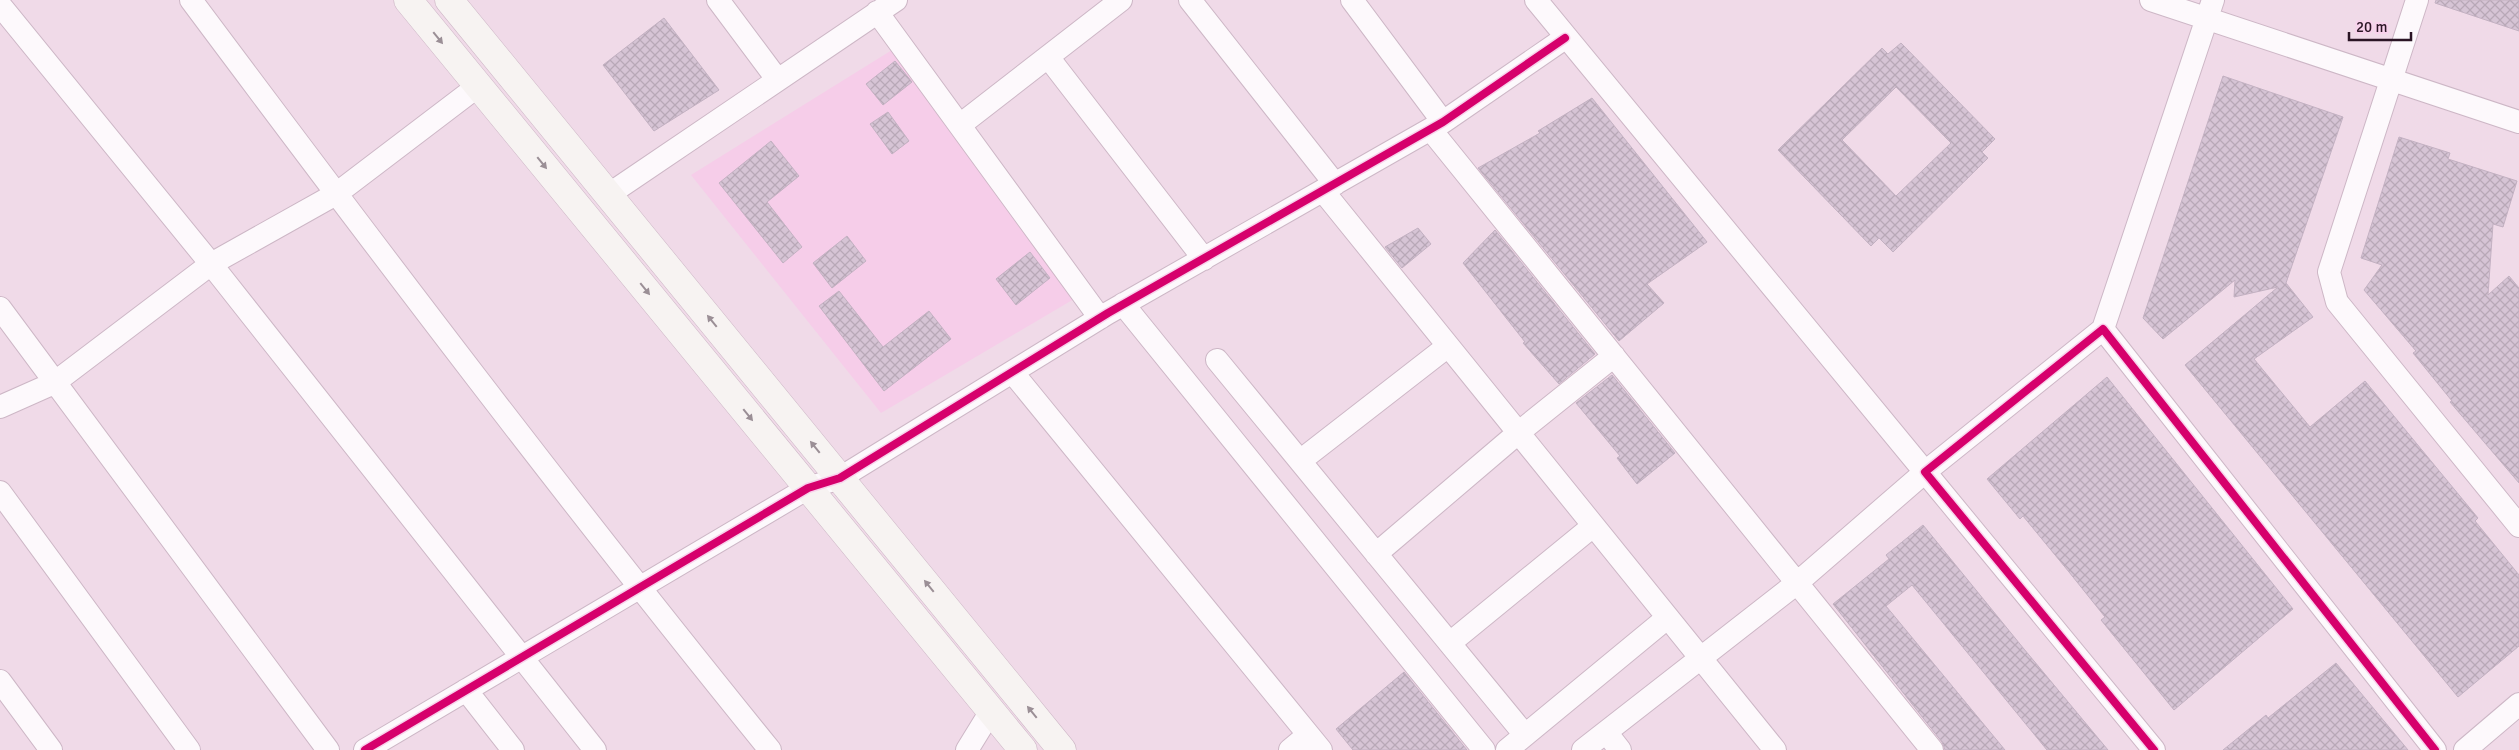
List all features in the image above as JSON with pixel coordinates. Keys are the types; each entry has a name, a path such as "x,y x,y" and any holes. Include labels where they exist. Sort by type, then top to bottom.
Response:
{"main road":[{"path":"408,0 1023,750"},
{"path":"449,0 1062,750"}],"street":[{"path":"191,0 336,194 638,588 770,750"},
{"path":"718,0 776,79"},
{"path":"608,195 776,79 896,0"},
{"path":"960,125 1121,0"},
{"path":"1190,0 1448,346 1775,750"},
{"path":"1352,0 1437,126 1614,356 1932,750"},
{"path":"1536,0 1565,38 2154,750"},
{"path":"2151,0 2210,9 2391,79 2519,122"},
{"path":"2417,0 2329,272 2337,302 2519,526"},
{"path":"0,4 211,264 595,750"},
{"path":"1583,750 1797,583 1925,472 2103,329 2210,9"},
{"path":"877,12 1100,318"},
{"path":"365,750 808,488 840,478 1123,304 1437,126 1565,38"},
{"path":"1048,57 1204,259"},
{"path":"0,407 54,383 211,264 336,194 478,86"},
{"path":"1123,304 1484,750"},
{"path":"0,308 328,750"},
{"path":"2103,329 2435,750"},
{"path":"1300,461 1448,346"},
{"path":"1376,554 1518,433 1614,356"},
{"path":"1217,360 1525,735"},
{"path":"1013,373 1314,742 1290,750"},
{"path":"0,492 189,750"},
{"path":"1450,643 1593,526"},
{"path":"1507,750 1667,618"},
{"path":"0,681 51,750"},
{"path":"466,690 513,750"},
{"path":"2465,750 2519,704"},
{"path":"967,750 991,711"},
{"path":"1606,732 1620,750"}],"shaded area":[{"path":"892,50 1074,299 881,413 691,175"}],"building":[{"path":"2436,0 2519,0 2519,31 2435,3"},
{"path":"664,18 719,90 654,131 603,65"},
{"path":"1901,43 1995,139 1982,152 1988,158 1893,252 1879,238 1871,246 1778,150 1882,48 1888,54","holes":["1896,87 1951,143 1896,196 1842,140"]},
{"path":"895,61 912,82 883,105 866,84"},
{"path":"2223,76 2343,117 2286,283 2313,317 2254,359 2310,427 2365,381 2478,518 2475,521 2519,575 2519,646 2458,697 2185,365 2278,287 2234,297 2235,280 2163,339 2143,318"},
{"path":"1592,98 1707,242 1647,284 1664,303 1619,341 1478,168 1540,133 1538,131"},
{"path":"888,112 909,141 892,154 870,124"},
{"path":"2399,137 2450,153 2448,159 2517,181 2503,227 2493,224 2488,295 2509,276 2519,288 2519,483 2450,402 2452,401 2413,353 2416,351 2364,290 2382,265 2361,258"},
{"path":"771,141 799,176 767,202 802,247 783,263 719,183"},
{"path":"1418,228 1431,244 1402,268 1385,247"},
{"path":"1495,230 1595,354 1559,384 1523,343 1525,342 1463,263"},
{"path":"847,236 866,261 832,288 813,263"},
{"path":"1030,252 1050,278 1016,305 996,279"},
{"path":"839,291 883,347 929,311 951,339 884,391 819,306"},
{"path":"1612,375 1675,453 1637,484 1617,458 1620,456 1576,403"},
{"path":"2107,377 2293,609 2174,710 2101,620 2105,617 2069,572 2023,516 2020,519 1987,479"},
{"path":"1923,525 2108,750 2047,750 1912,585 1886,606 2005,750 1945,750 1942,742 1833,604 1889,559 1886,555"},
{"path":"2336,663 2408,750 2223,750 2266,715 2268,718"},
{"path":"1404,672 1467,750 1353,750 1336,729"}],"cycle path":[{"path":"365,750 808,488 840,478 1108,313 1443,122 1565,38"},
{"path":"2154,750 1925,472 2103,329 2435,750"}]}
